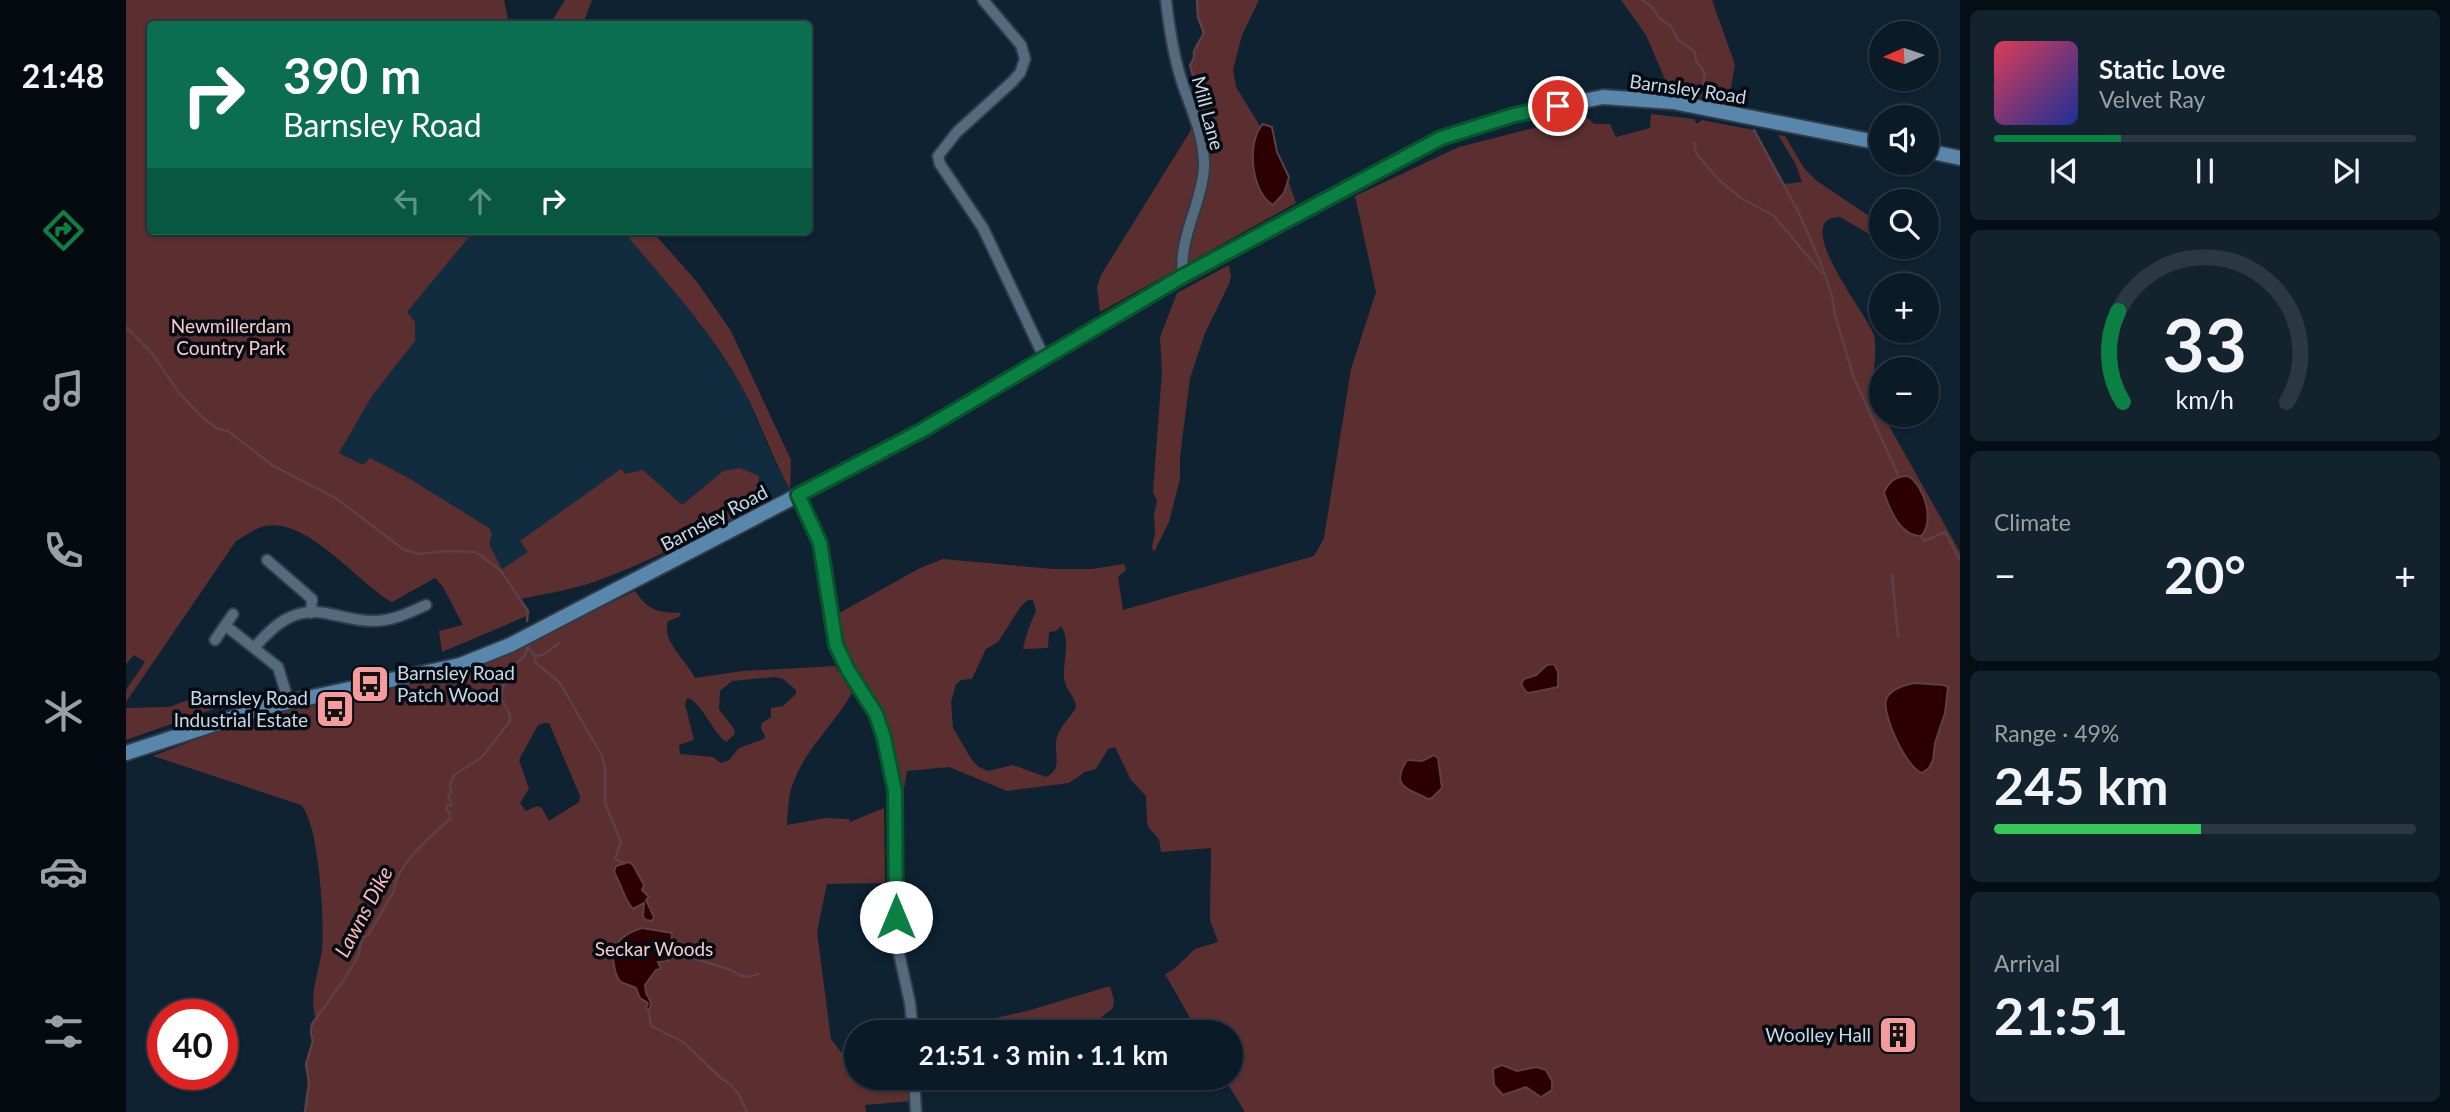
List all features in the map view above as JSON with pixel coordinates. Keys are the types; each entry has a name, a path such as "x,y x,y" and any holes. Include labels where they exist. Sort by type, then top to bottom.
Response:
{"main road":[{"name":"Barnsley Road","path":"126,753 228,718 460,665 485,656 647,575 921,431 1183,276 1441,138 1514,115 1602,97 1673,102 1869,141"},
{"path":"1939,154 1960,158"}],"street":[{"path":"984,0 1021,45 1025,59 1020,73 1012,82 994,96 947,143 938,156 940,164 984,228 1044,357"},
{"name":"Mill Lane","path":"1166,0 1174,56 1203,145 1201,187 1181,258 1183,276"},
{"path":"798,495 820,543 836,645 848,670 876,714 890,763 895,791 896,940 912,1020"},
{"path":"267,560 312,598 311,613"},
{"path":"255,647 276,624 288,618 325,613 354,620 383,620 426,606"},
{"path":"215,640 233,614"},
{"path":"226,626 278,667 289,703"},
{"path":"915,1090 916,1112"}],"shaded area":[{"path":"1263,124 1272,127 1277,152 1289,177 1284,193 1273,205 1260,190 1253,166 1254,142"},
{"path":"471,235 626,235 690,308 742,386 777,467 790,489 756,506 759,476 740,468 723,471 682,505 643,470 521,542 529,552 502,569 488,544 491,539 489,528 407,477 370,458 363,466 339,453 372,396 415,341 415,322 407,312"},
{"path":"1908,476 1919,488 1926,504 1927,522 1921,536 1907,532 1902,527 1884,493 1893,480"},
{"path":"1554,664 1558,672 1558,687 1526,692 1521,684 1524,679 1536,675 1547,665"},
{"path":"1914,683 1948,687 1945,713 1935,743 1933,760 1929,768 1922,773 1909,762 1903,752 1892,729 1886,707 1890,693"},
{"path":"1434,755 1438,758 1442,788 1428,799 1403,786 1400,776 1407,760 1422,761"},
{"path":"629,862 644,885 642,890 649,897 646,900 654,917 652,921 643,917 644,903 633,909 614,872 616,866"},
{"path":"642,928 672,933 671,944 679,947 663,954 669,961 658,962 661,969 656,970 645,985 651,1002 649,1011 646,1008 648,1003 640,998 636,988 619,979 613,958 619,941"},
{"path":"1502,1065 1517,1071 1536,1067 1546,1070 1552,1081 1552,1090 1541,1097 1526,1087 1503,1095 1494,1085 1493,1069"}],"green space":[{"name":"Newmillerdam Country Park","path":"126,0 504,0 508,21 147,21 147,235 471,235 407,312 415,322 415,341 372,396 339,453 363,465 370,458 407,477 489,528 492,534 489,544 502,569 528,552 520,541 621,469 625,474 643,470 682,505 723,471 740,468 759,476 756,506 676,547 615,574 576,587 520,599 528,611 527,616 442,652 439,631 463,625 443,587 435,578 392,602 331,553 298,531 281,526 261,527 236,541 126,702 126,690 145,662 134,655 126,664"},
{"path":"565,0 592,0 584,21 552,21"},
{"path":"1197,0 1259,0 1242,35 1233,70 1236,87 1260,126 1257,132 1275,204 1284,193 1288,180 1296,203 1100,312 1097,287 1101,275 1196,122 1205,117 1190,65 1204,33 1198,17"},
{"path":"1621,0 1712,0 1735,65 1728,103 1670,91 1646,35"},
{"path":"1651,114 1694,119 1697,124 1702,120 1754,130 1784,184 1802,182 1795,163 1778,135 1785,136 1804,168 1817,181 1869,216 1869,234 1840,217 1826,221 1822,233 1826,250 1836,270 1869,325 1869,343 1875,343 1875,357 1869,357 1869,427 1890,427 1960,552 1960,1112 1245,1112 1231,1090 1243,1090 1243,1020 1191,1020 1165,974 1195,949 1218,942 1210,920 1211,848 1161,852 1159,839 1147,822 1146,796 1131,780 1115,747 1108,749 1096,769 1085,772 1069,783 1007,791 949,767 907,771 904,789 895,791 884,738 848,670 832,617 920,568 943,559 1053,569 1091,569 1124,564 1126,570 1118,577 1123,610 1314,556 1324,538 1351,369 1376,292 1355,196 1459,147 1582,116 1594,124 1610,124 1616,137 1650,128","holes":["1028,600 1033,600 1036,611 1023,649 1048,648 1049,632 1056,631 1061,626 1066,637 1065,681 1076,708 1059,733 1056,742 1057,762 1051,774 1046,777 1013,765 988,771 972,760 953,728 951,702 956,684 961,680 972,679 986,649 998,642 1021,606"]},
{"path":"626,235 656,235 697,282 731,331 791,460 790,489 729,366 686,306"},
{"path":"1229,265 1229,284 1205,333 1190,378 1180,457 1180,479 1169,522 1154,552 1152,547 1157,501 1153,492 1162,371 1160,337 1177,293"},
{"name":"Seckar Woods","path":"635,591 655,610 681,613 679,617 668,621 668,636 695,678 743,671 835,666 852,693 797,773 790,795 787,825 826,818 849,819 850,822 884,808 885,883 827,884 817,932 831,1039 841,1052 844,1051 844,1090 911,1090 912,1101 865,1105 866,1112 305,1112 309,1083 306,1064 313,1042 312,1024 316,1019 313,1002 323,936 316,851 307,815 301,805 153,756 215,732 282,711 350,700 479,666","holes":["775,677 783,679 796,690 796,694 783,706 771,708 771,717 762,723 764,739 739,748 729,760 721,763 713,757 680,754 679,745 694,740 685,704 687,698 697,704 726,742 735,734 719,709 720,691 732,681","549,723 580,796 579,802 549,821 542,808 537,806 526,811 520,803 529,789 519,760 538,725"]},
{"path":"213,691 232,695 233,702 126,740 126,708 169,707"},
{"path":"1110,986 1114,1000 1113,1008 1098,1020 986,1020"}],"waterway":[{"path":"1197,0 1198,17 1204,33 1190,65 1205,117 1212,120"},
{"path":"1642,0 1652,7 1660,19 1671,26 1677,39 1695,52 1696,61 1705,73 1703,84 1716,91 1725,92 1731,98"},
{"path":"1754,130 1797,209 1820,261 1854,378 1899,477"},
{"path":"1694,143 1696,153 1718,179 1741,198 1774,216 1822,273"},
{"name":"Lawns Dike","path":"126,327 152,353 179,393 204,419 218,429 228,431 272,465 337,499 403,549 419,554 476,552 501,571 528,611 527,621"},
{"path":"1921,536 1924,541 1945,532 1960,560"},
{"path":"1892,575 1898,637"},
{"path":"535,656 543,655 559,643"},
{"name":"Lawns Dike","path":"305,1112 309,1083 306,1064 313,1041 312,1024 346,977 358,956 362,939 368,935 394,891 401,871 416,851 450,819 450,813 446,809 447,805 452,805 448,796 454,775 482,757 510,721 510,715 501,698 506,674 525,655 529,644"},
{"path":"528,648 535,656 535,662 560,683 602,756 605,768 605,803 621,842 615,859 624,863"},
{"path":"679,947 696,959 740,975 746,977 759,974"},
{"path":"649,1011 651,1026 683,1042 730,1084 738,1093 747,1112"}],"place":[{"name":"Barnsley Road Patch Wood","path":"370,684"},
{"name":"Barnsley Road Industrial Estate","path":"335,709"},
{"name":"Woolley Hall","path":"1898,1035"}],"route":[{"path":"896,917 895,791 890,763 876,714 848,670 836,645 820,543 798,495 921,431 1183,276 1441,138 1514,115 1558,106"}]}
